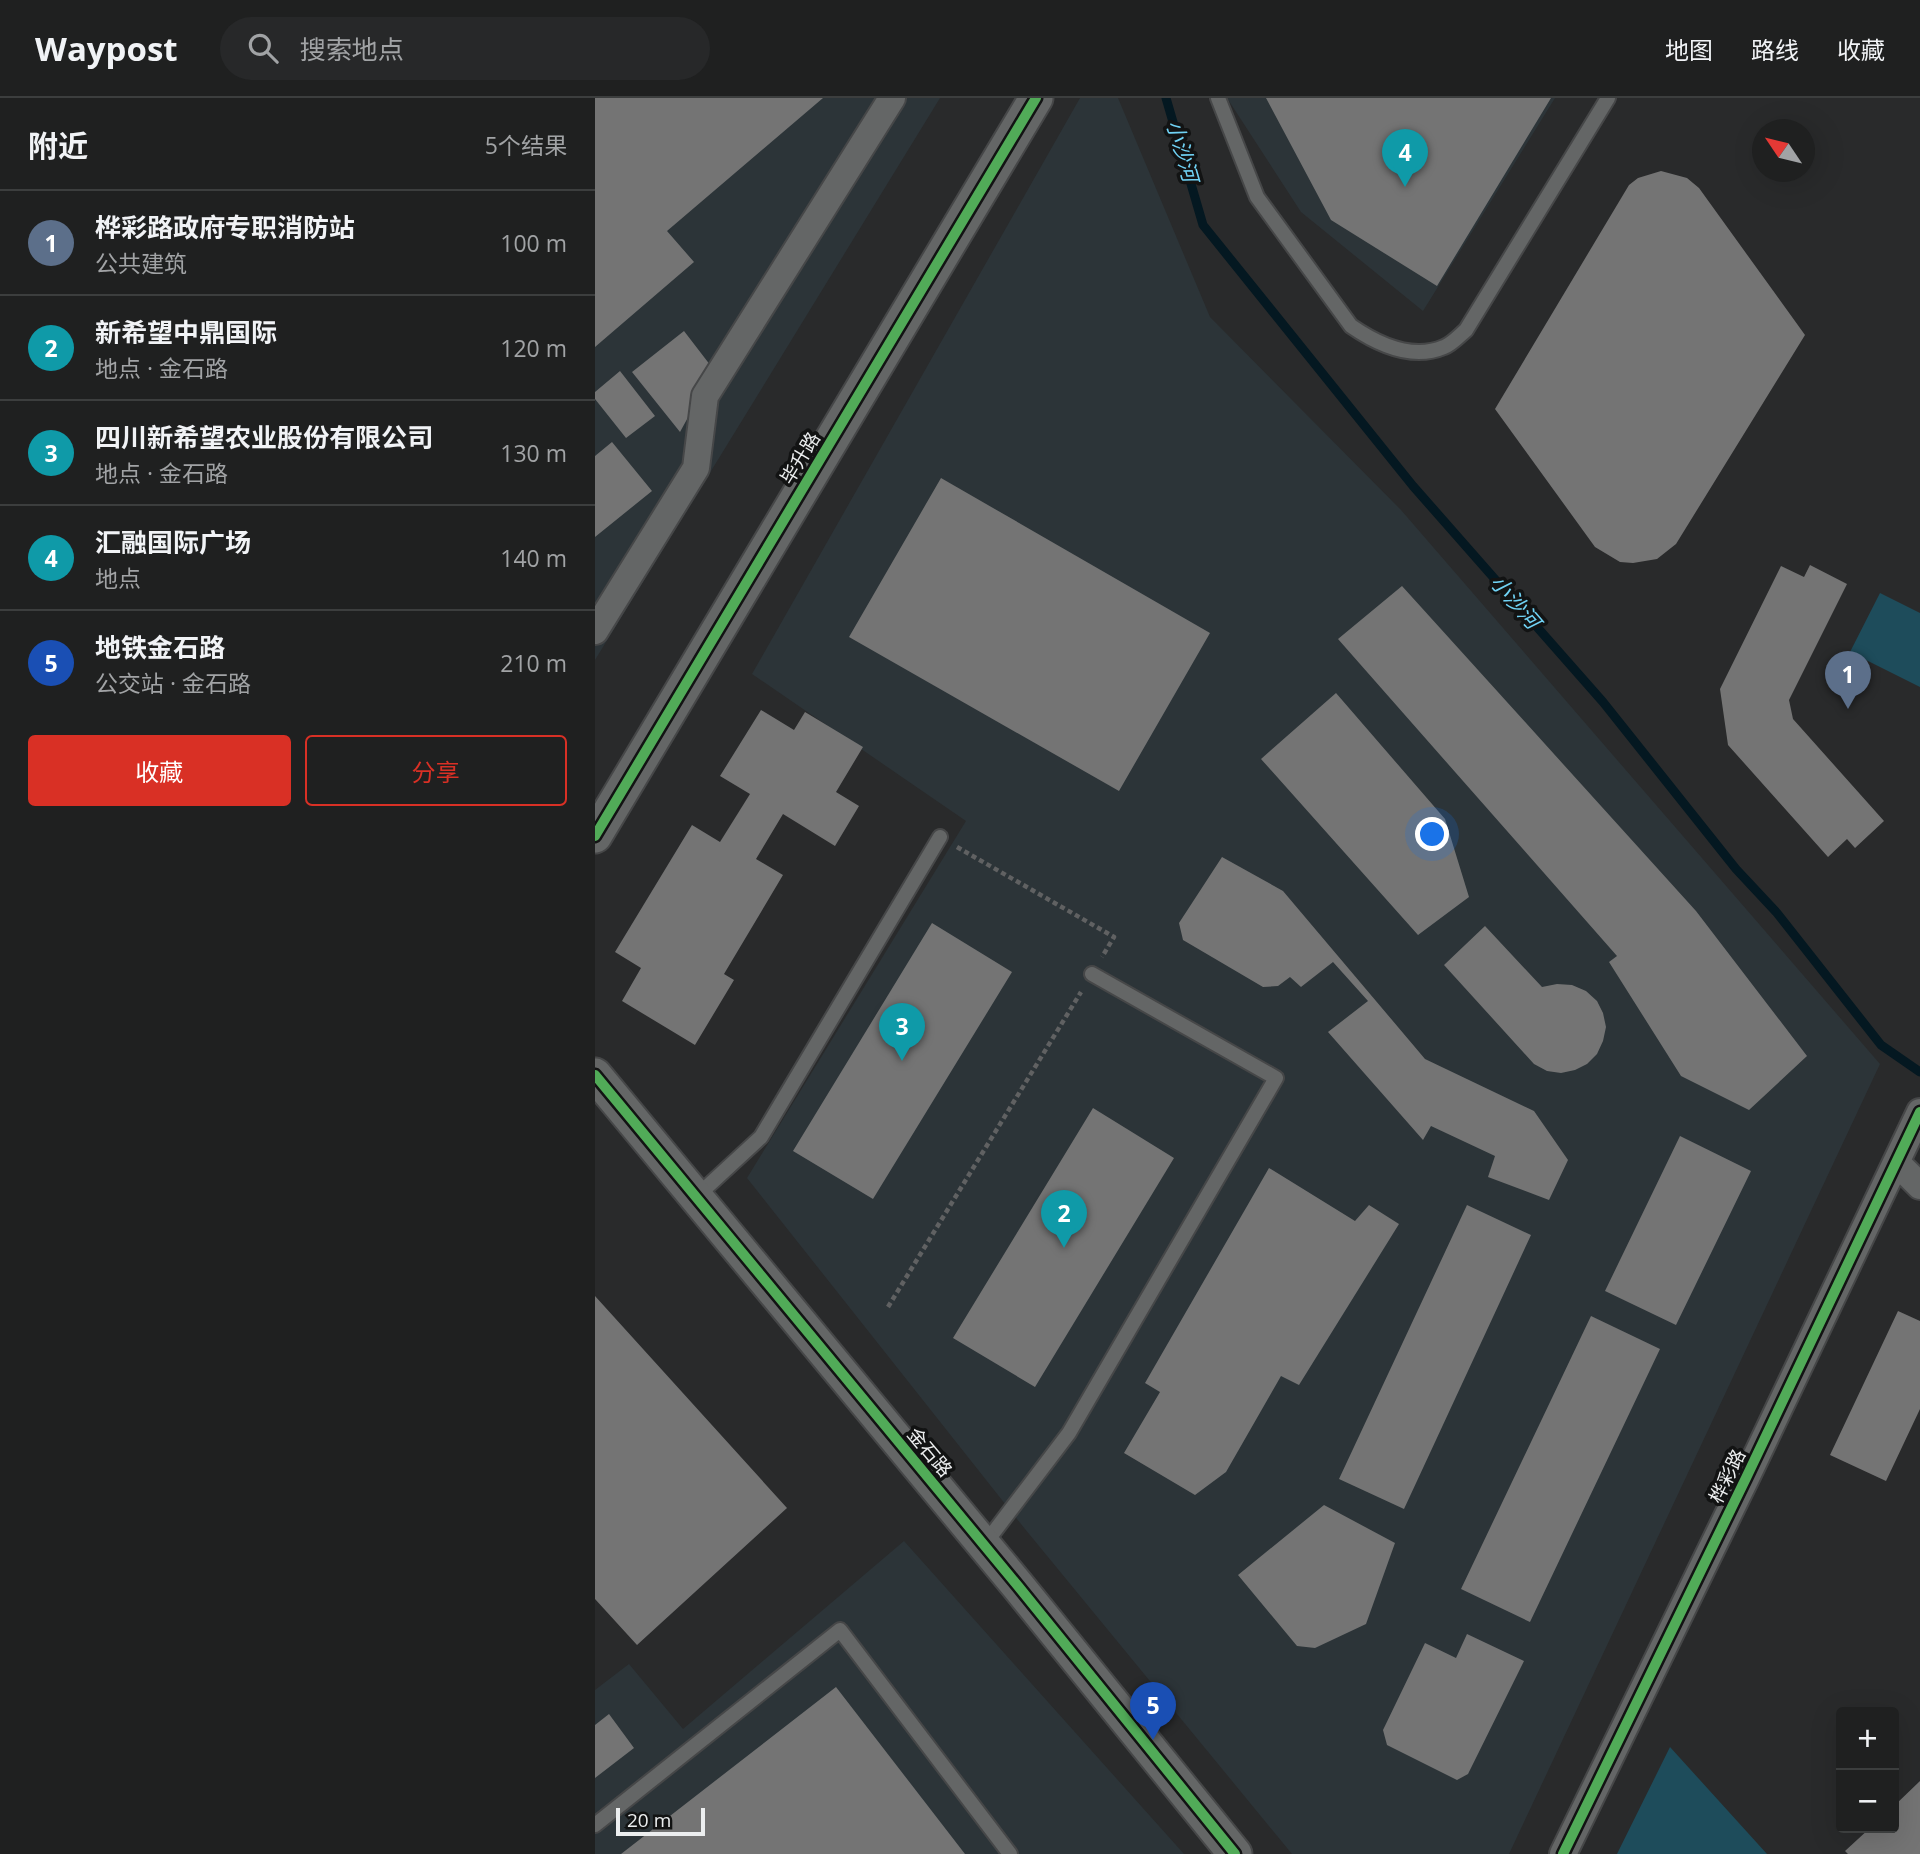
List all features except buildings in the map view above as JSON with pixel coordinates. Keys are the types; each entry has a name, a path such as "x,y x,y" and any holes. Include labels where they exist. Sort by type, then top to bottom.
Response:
{"street":[{"path":"595,631 696,468 705,396 892,98"},
{"name":"毕升路","path":"595,836 1036,98"},
{"name":"金石路","path":"595,1076 984,1545 1235,1854"},
{"name":"桦彩路","path":"1563,1854 1920,1112"},
{"path":"1897,1163 1920,1186"}],"lane":[{"path":"1218,98 1257,197 1351,326 1371,340 1393,350 1420,351 1445,347 1466,330 1608,98"},
{"path":"696,1197 761,1137 940,837"},
{"path":"984,1545 1069,1433 1276,1078 1092,974"},
{"path":"595,1825 840,1630 1010,1854"}],"path":[{"path":"888,1307 1114,937 940,837"}],"shaded area":[{"path":"595,98 940,98 595,660"},
{"path":"1080,98 1118,98 1210,317 1401,510 1880,1064 1509,1854 1292,1854 1025,1529 747,1178 966,821 752,674"},
{"path":"1227,98 1555,98 1423,311 1301,212"},
{"path":"1880,593 1920,613 1920,687 1850,652"},
{"path":"904,1541 1184,1854 595,1854 595,1690 629,1664 683,1729"},
{"path":"1670,1747 1767,1854 1617,1854"}],"waterway":[{"name":"小沙河","path":"1166,98 1203,225 1413,486 1603,702 1736,869 1777,913 1881,1045 1920,1072"}],"cycle path":[{"path":"595,836 1036,98"},
{"path":"595,1075 1018,1586 1235,1854"},
{"path":"1563,1854 1920,1112"}],"place":[{"name":"汇融国际广场","path":"1405,187"},
{"name":"桦彩路政府专职消防站","path":"1848,709"},
{"name":"四川新希望农业股份有限公司","path":"902,1061"},
{"name":"新希望中鼎国际","path":"1064,1248"},
{"name":"地铁金石路","path":"1153,1740"}]}
